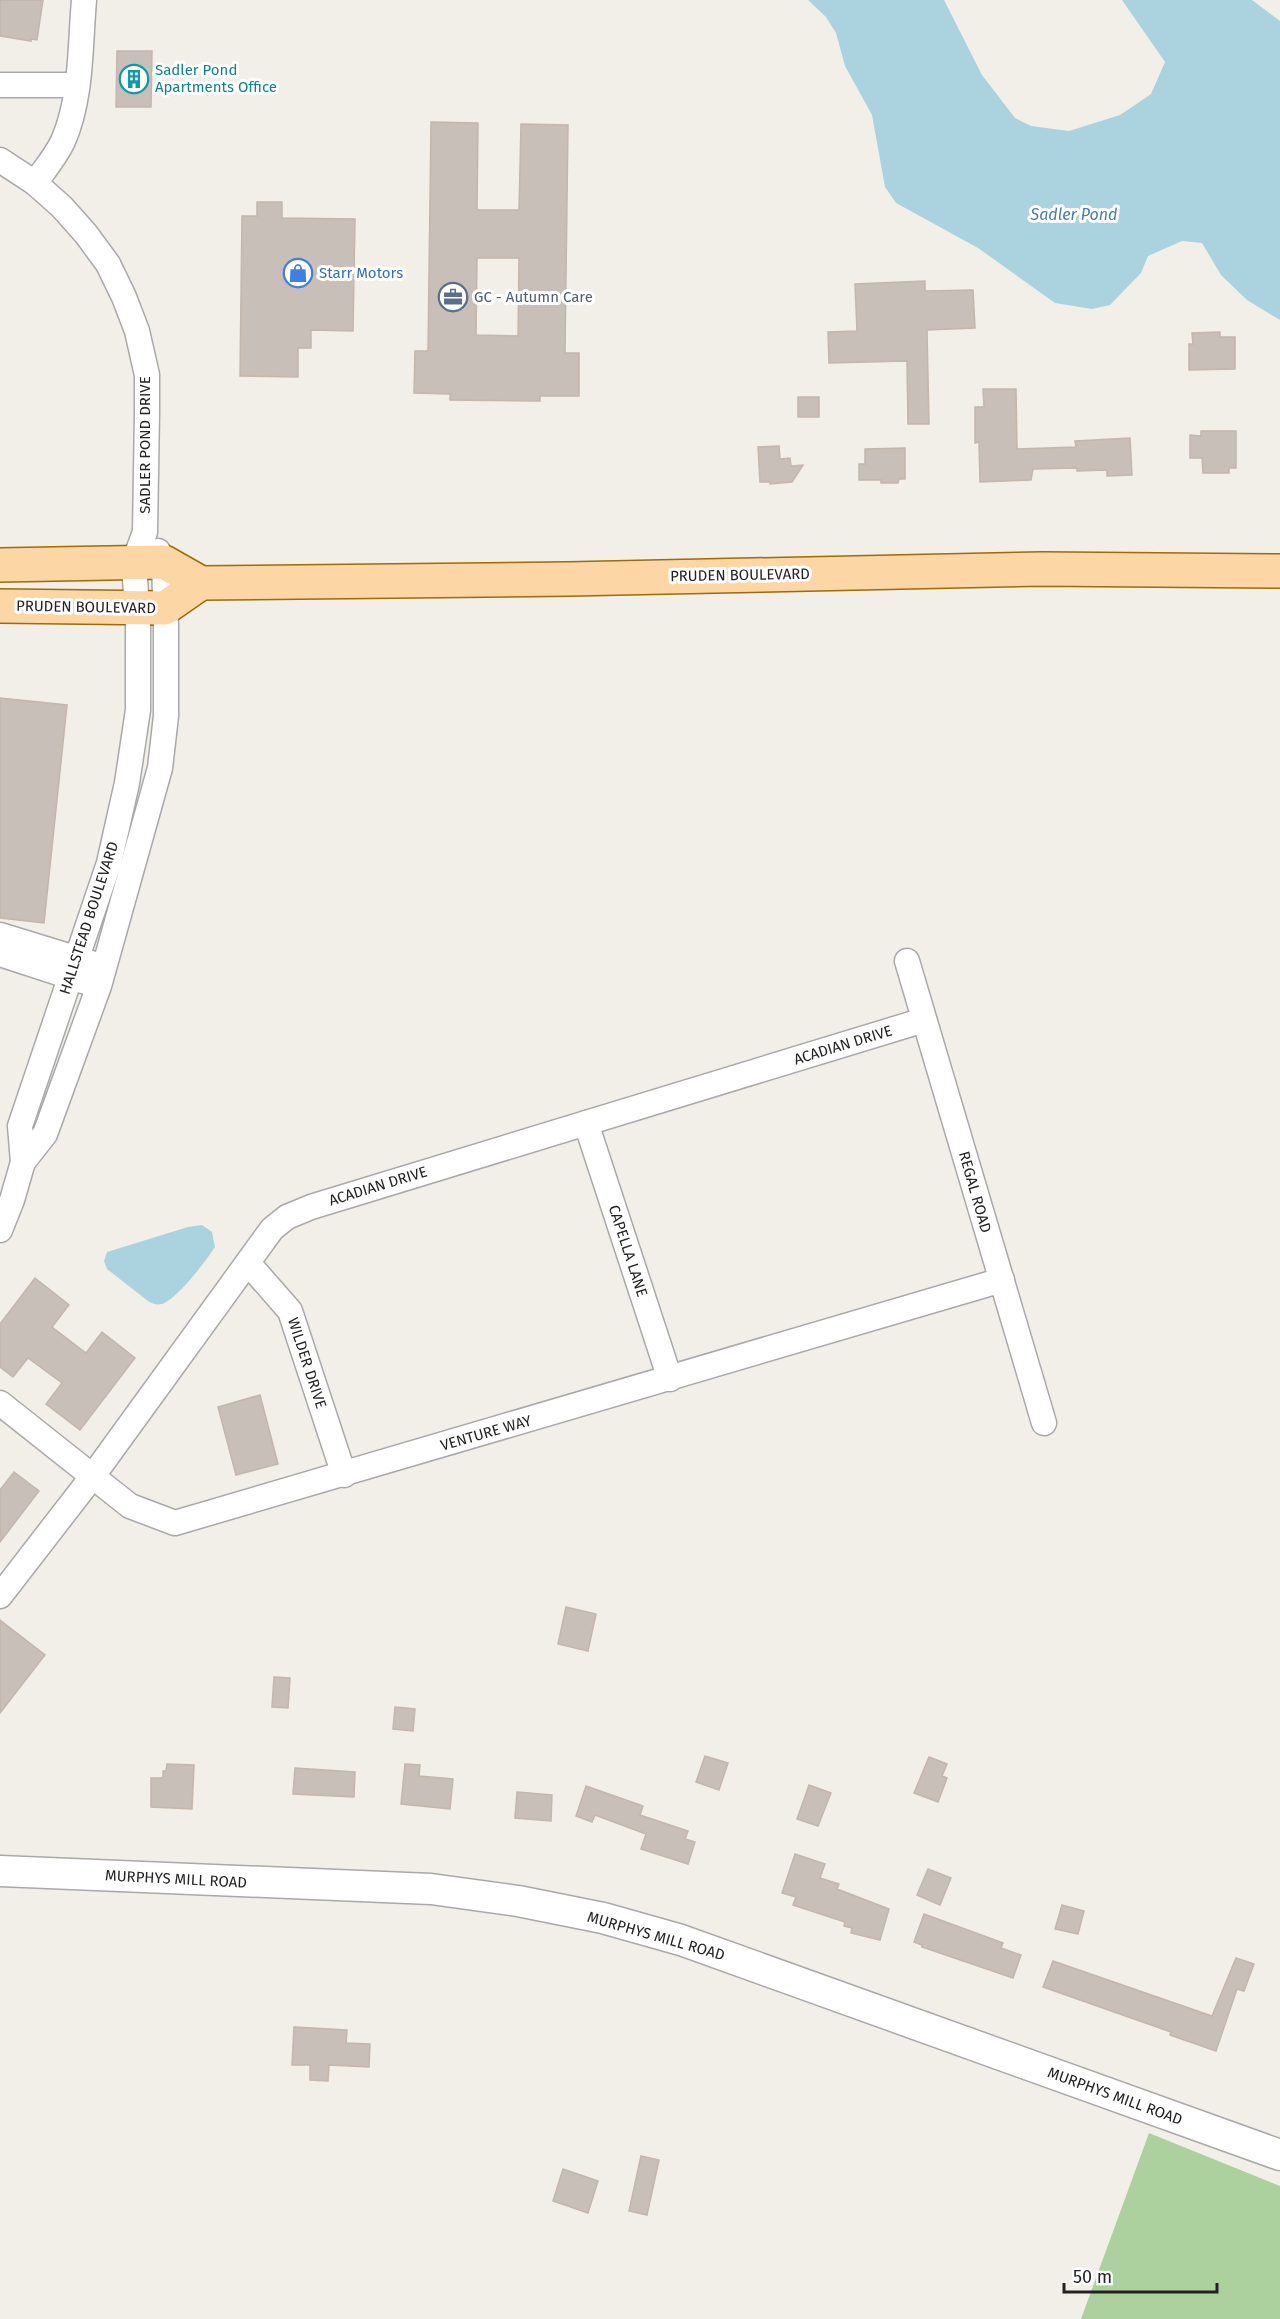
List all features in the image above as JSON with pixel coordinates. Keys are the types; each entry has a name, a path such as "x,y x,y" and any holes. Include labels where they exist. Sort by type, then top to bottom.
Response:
{"main road":[{"path":"0,565 149,562 201,583"},
{"name":"PRUDEN BOULEVARD","path":"0,606 151,608 201,583 1042,569 1280,571"}],"street":[{"path":"35,183 52,161 71,121 77,85 84,0"},
{"path":"0,85 77,85"},
{"name":"SADLER POND DRIVE","path":"0,160 35,183 62,207 86,234 102,257 124,297 137,332 147,375 145,532 149,562"},
{"path":"149,562 151,608"},
{"name":"HALLSTEAD BOULEVARD","path":"0,1230 23,1162 20,1126 109,863 127,783 151,608"},
{"name":"HALLSTEAD BOULEVARD","path":"23,1162 45,1134 102,977 160,768 166,716 151,608"},
{"path":"0,935 102,977"},
{"path":"0,954 73,967"},
{"name":"REGAL ROAD","path":"907,961 1044,1423"},
{"name":"ACADIAN DRIVE","path":"0,1596 92,1477 272,1229 287,1217 311,1207 924,1020"},
{"name":"CAPELLA LANE","path":"586,1123 670,1379"},
{"name":"WILDER DRIVE","path":"248,1263 290,1311 344,1475"},
{"name":"VENTURE WAY","path":"0,1403 130,1506 175,1523 1002,1280"},
{"name":"MURPHYS MILL ROAD","path":"0,1871 431,1890 518,1901 603,1918 681,1940 1280,2156"}],"green space":[{"path":"1149,2133 1280,2186 1280,2319 1081,2319"}],"water":[{"name":"Sadler Pond","path":"808,0 944,0 982,75 1015,118 1031,126 1069,131 1120,115 1151,94 1165,62 1122,0 1252,0 1280,21 1280,320 1247,300 1221,275 1202,243 1182,241 1148,256 1141,273 1110,305 1092,309 1055,303 978,248 896,203 885,187 872,115 845,66 836,33 826,17"},
{"path":"202,1225 212,1232 215,1247 176,1295 162,1304 148,1301 107,1269 104,1261 107,1252 188,1227"}],"building":[{"path":"0,0 43,0 37,40 0,36"},
{"name":"Sadler Pond Apartments Office","path":"117,51 152,51 151,107 116,107"},
{"name":"GC - Autumn Care","path":"431,122 478,123 477,210 519,210 521,124 568,125 565,353 579,353 579,396 540,396 540,401 450,400 450,394 414,393 415,351 428,351","holes":["477,258 519,258 518,336 476,335"]},
{"name":"Starr Motors","path":"257,202 282,202 282,218 355,219 353,331 311,330 311,348 298,348 298,377 240,376 242,216 257,216"},
{"path":"925,281 925,291 973,290 975,328 927,330 929,424 908,424 907,361 829,363 828,332 857,331 855,284"},
{"path":"1220,332 1220,337 1235,337 1235,369 1189,370 1189,344 1193,344 1192,333"},
{"path":"983,389 1016,389 1017,449 1076,447 1075,441 1130,438 1132,475 1107,476 1107,470 1077,471 1077,468 1033,469 1031,480 980,482 979,442 975,443 975,407 984,407"},
{"path":"798,397 819,397 819,417 798,417"},
{"path":"1201,431 1236,431 1236,468 1229,468 1229,473 1203,473 1202,458 1190,458 1190,435 1201,436"},
{"path":"779,446 780,459 790,458 791,466 803,465 792,482 770,484 770,482 760,482 758,447"},
{"path":"905,448 905,479 899,479 898,483 859,480 859,464 865,464 865,449"},
{"path":"0,698 67,705 44,923 0,918"},
{"path":"35,1278 69,1305 52,1327 86,1353 102,1332 135,1358 80,1430 46,1404 62,1383 28,1358 13,1377 0,1367 0,1324"},
{"path":"260,1395 278,1464 236,1475 218,1407"},
{"path":"14,1472 39,1491 0,1542 0,1490"},
{"path":"566,1607 596,1614 588,1651 558,1644"},
{"path":"0,1620 45,1655 0,1713"},
{"path":"274,1677 290,1678 288,1708 272,1707"},
{"path":"395,1707 415,1709 413,1731 393,1729"},
{"path":"705,1756 728,1763 719,1790 696,1782"},
{"path":"929,1757 947,1764 942,1776 947,1778 938,1802 914,1793"},
{"path":"167,1764 194,1765 192,1809 151,1807 151,1778 163,1778 163,1771 166,1771"},
{"path":"405,1764 420,1765 419,1776 453,1779 450,1809 401,1804"},
{"path":"295,1768 355,1772 354,1797 293,1794"},
{"path":"809,1785 831,1793 818,1826 797,1819"},
{"path":"586,1786 643,1806 640,1815 688,1831 685,1839 695,1842 688,1864 641,1849 646,1834 595,1815 592,1822 576,1816"},
{"path":"517,1792 552,1795 551,1821 515,1818"},
{"path":"795,1854 825,1864 820,1878 839,1884 837,1889 889,1909 880,1940 851,1933 852,1928 844,1926 845,1922 793,1905 796,1897 782,1893"},
{"path":"928,1869 951,1878 940,1905 917,1895"},
{"path":"1062,1905 1084,1911 1078,1934 1055,1929"},
{"path":"924,1914 1003,1943 1001,1948 1021,1955 1013,1978 922,1947 914,1942"},
{"path":"1236,1958 1254,1964 1244,1991 1237,1989 1216,2051 1170,2035 1171,2032 1043,1987 1053,1961 1212,2016"},
{"path":"294,2027 347,2030 346,2043 370,2044 369,2067 329,2065 328,2081 310,2080 310,2065 292,2065"},
{"path":"641,2156 659,2160 647,2215 629,2211"},
{"path":"563,2169 598,2181 588,2213 553,2201"}],"place":[{"name":"Sadler Pond Apartments Office","path":"134,79"},
{"name":"Starr Motors","path":"298,273"},
{"name":"GC - Autumn Care","path":"453,297"}]}
